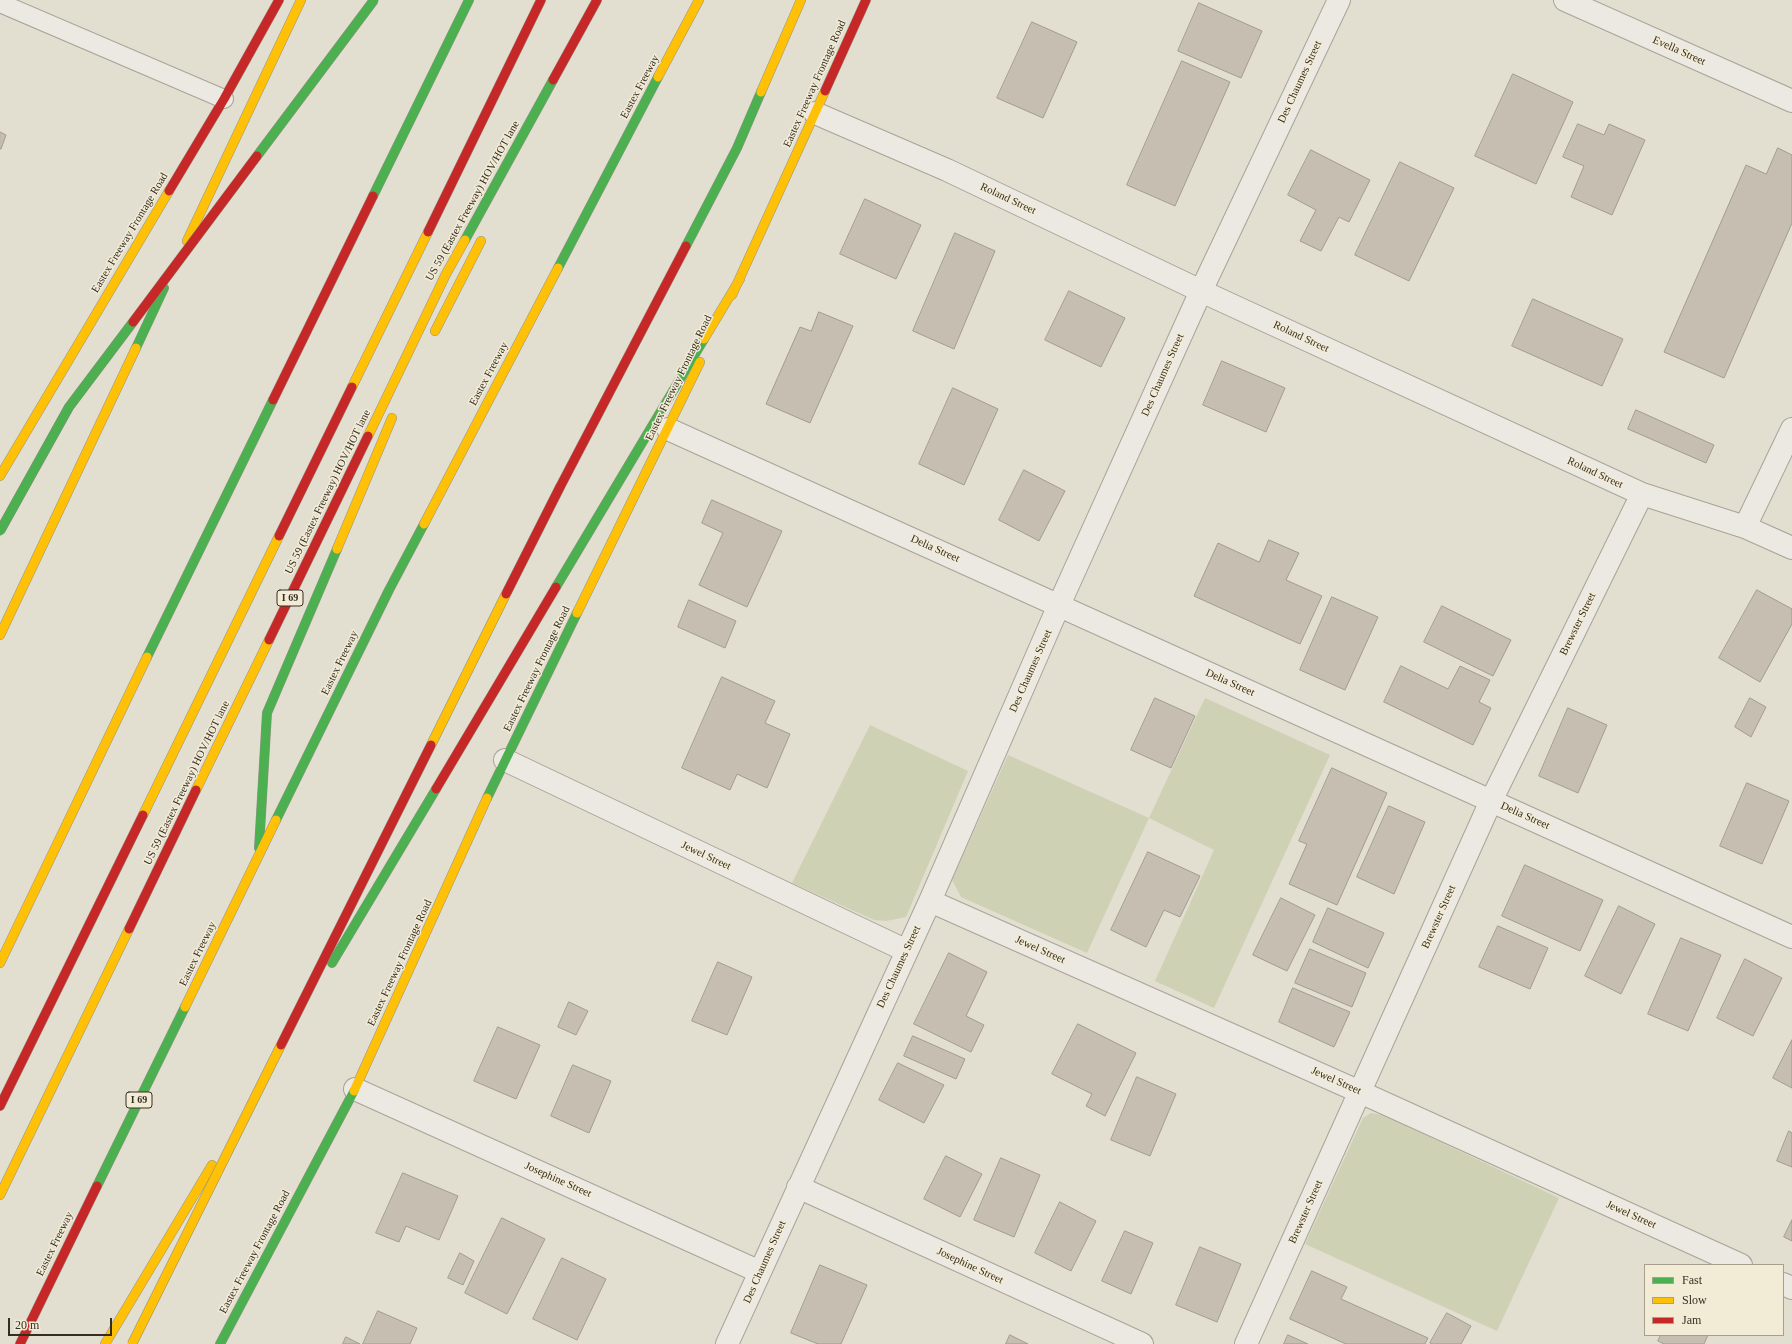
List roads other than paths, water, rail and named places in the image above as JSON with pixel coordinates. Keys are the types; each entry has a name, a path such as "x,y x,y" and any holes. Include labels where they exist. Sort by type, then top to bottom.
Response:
{"main road":[{"name":"Eastex Freeway Frontage Road","path":"0,476 224,99 279,0"},
{"path":"0,636 301,0"},
{"path":"0,531 69,407 374,0"},
{"path":"0,963 144,663 469,0"},
{"path":"0,1106 542,0"},
{"name":"Eastex Freeway","path":"20,1344 389,590 699,0"},
{"path":"132,1344 560,487 737,148 801,0"},
{"name":"Eastex Freeway Frontage Road","path":"220,1344 355,1089 505,760 740,279 866,0"},
{"path":"542,120 567,71 595,4"},
{"name":"US 59 (Eastex Freeway) HOV/HOT lane","path":"0,1195 252,678 446,274 595,4"},
{"path":"431,339 485,233"},
{"path":"105,1344 740,279"},
{"path":"259,857 267,713 396,410"}],"street":[{"name":"Des Chaumes Street","path":"727,1344 930,901 1059,605 1201,291 1339,0"},
{"name":"Evella Street","path":"1565,0 1792,101"},
{"name":"Roland Street","path":"815,113 947,170 1201,291 1642,494 1745,527 1792,548"},
{"name":"Delia Street","path":"668,429 1792,937"},
{"path":"1745,527 1792,429"},
{"name":"Brewster Street","path":"1246,1344 1491,801 1642,494"},
{"name":"Jewel Street","path":"505,760 907,951"},
{"name":"Jewel Street","path":"930,901 1360,1092 1739,1264"},
{"name":"Josephine Street","path":"355,1089 760,1272"},
{"name":"Josephine Street","path":"798,1187 1142,1344"}],"lane":[{"path":"0,3 224,99"}]}
